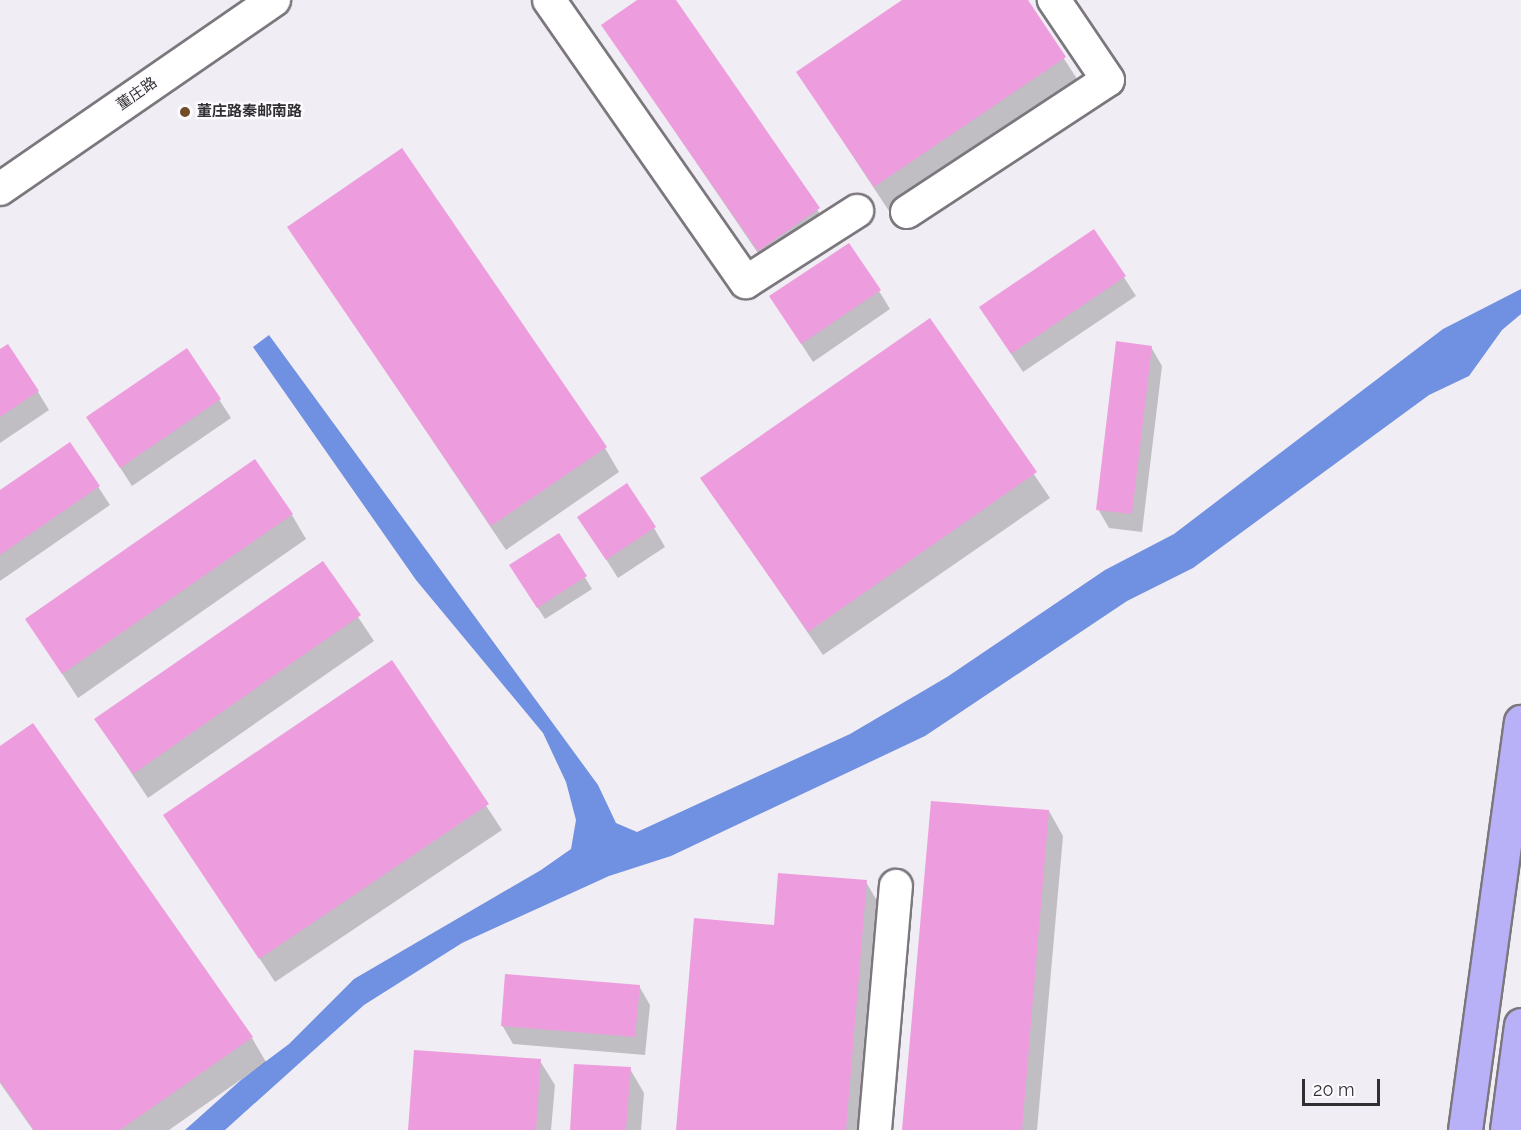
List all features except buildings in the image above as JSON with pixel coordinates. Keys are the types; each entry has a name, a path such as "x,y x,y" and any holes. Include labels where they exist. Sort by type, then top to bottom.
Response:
{"highway":[{"path":"1465,1130 1521,722"},
{"path":"1507,1130 1521,1025"}],"street":[{"name":"董庄路","path":"0,189 274,0"},
{"path":"549,0 746,282 857,211"},
{"path":"907,212 1108,80 1054,0"},
{"path":"874,1130 896,886"}],"water":[{"path":"1521,289 1521,314 1502,330 1469,376 1429,395 1193,568 1127,601 925,736 671,856 609,876 462,943 364,1005 225,1130 185,1130 241,1080 289,1044 354,979 541,870 571,849 576,820 566,782 543,733 416,580 253,347 269,335 598,785 616,823 637,832 850,734 947,677 1105,570 1174,534 1443,329"}],"place":[{"name":"董庄路秦邮南路","path":"185,112"}]}
